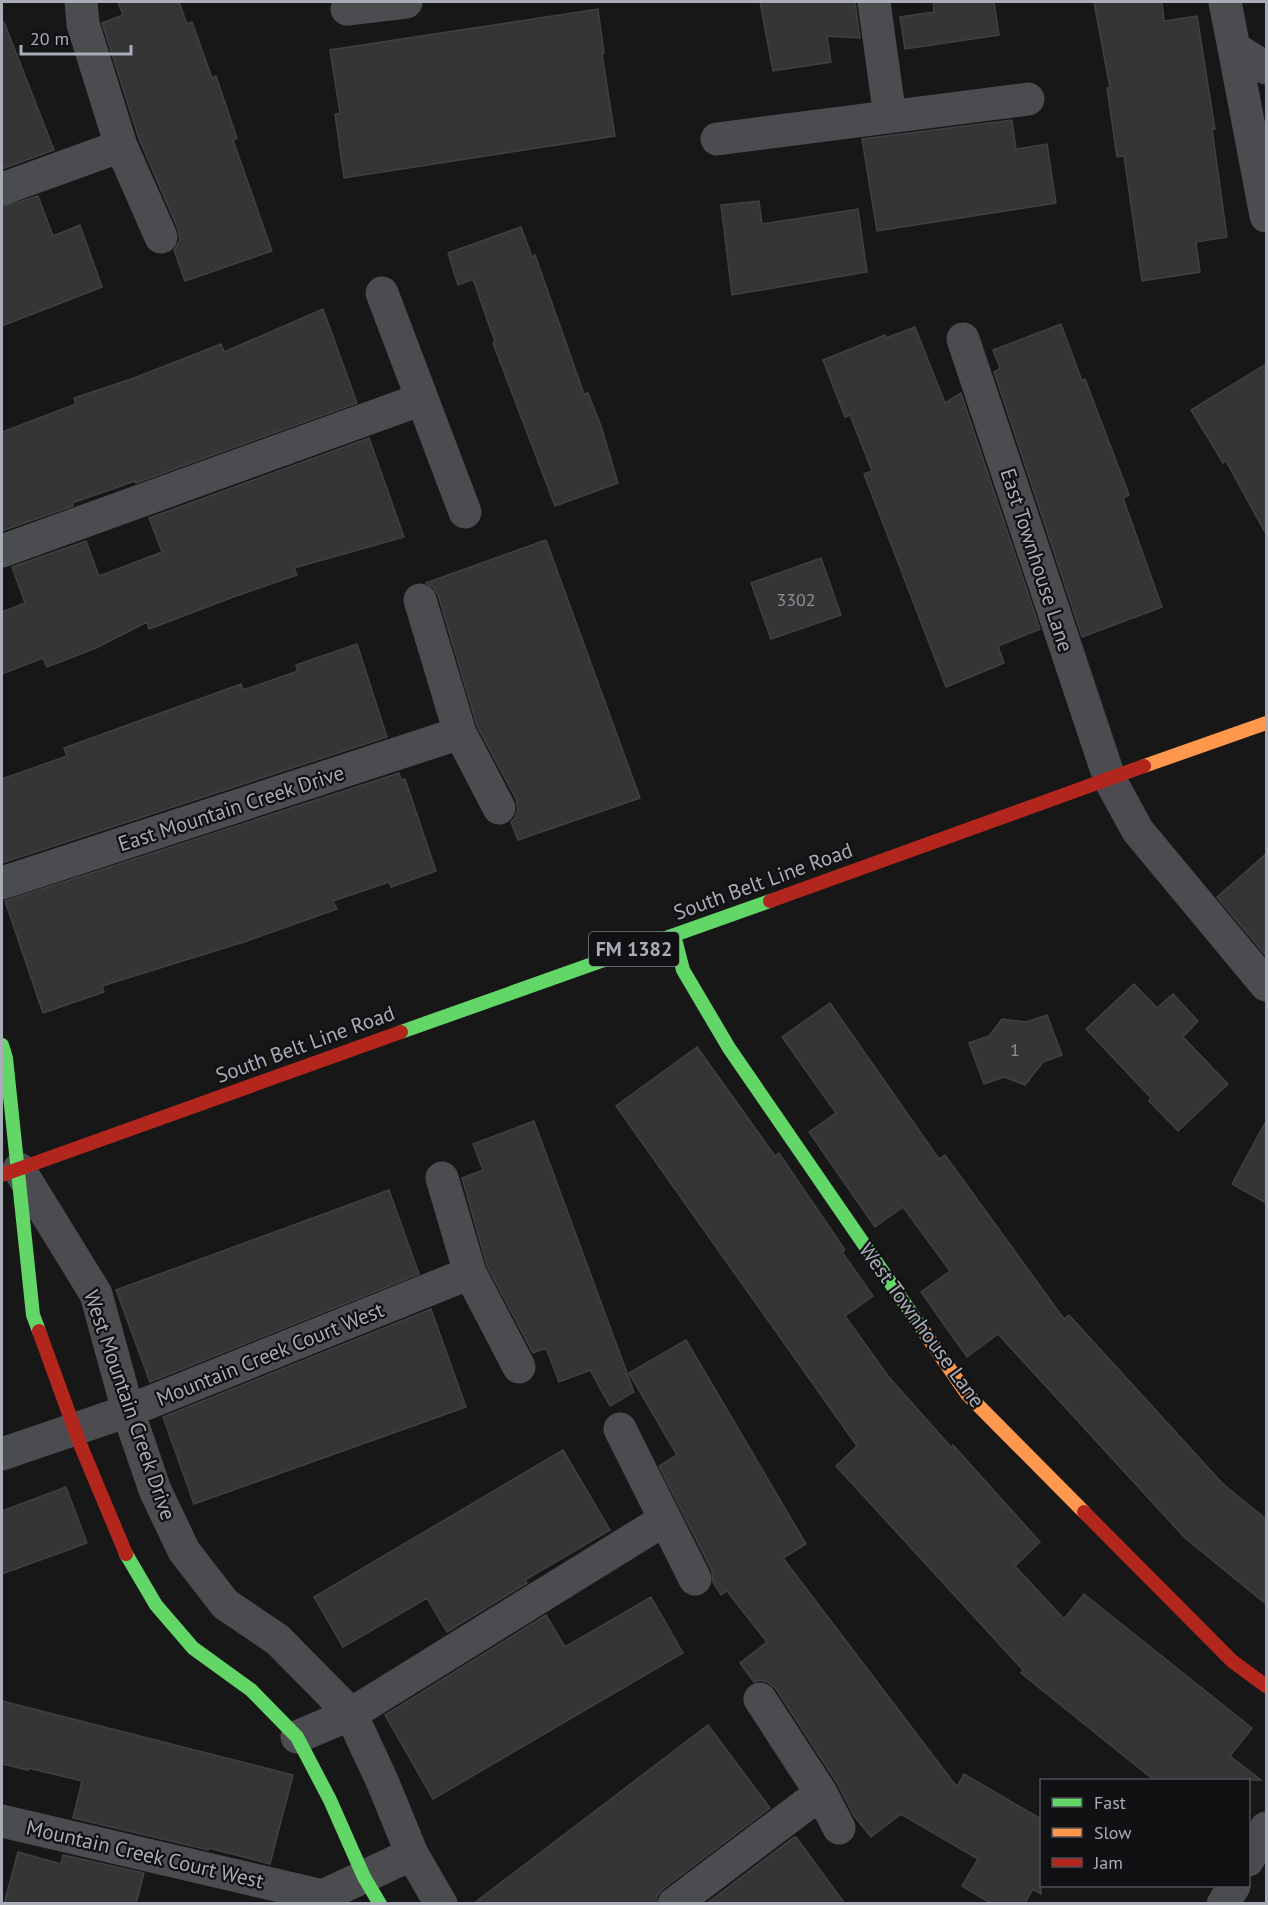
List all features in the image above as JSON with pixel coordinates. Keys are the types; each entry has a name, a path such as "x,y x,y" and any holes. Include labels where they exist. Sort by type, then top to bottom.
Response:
{"street":[{"path":"81,2 83,24 121,146 161,237"},
{"path":"347,9 406,2"},
{"path":"874,2 890,117"},
{"path":"1225,2 1266,216"},
{"path":"1234,48 1266,68"},
{"path":"717,139 1028,99"},
{"path":"2,189 121,146"},
{"path":"382,293 465,512"},
{"name":"East Townhouse Lane","path":"963,339 1110,780 1138,831 1266,984"},
{"path":"2,551 422,399"},
{"path":"420,600 460,733 499,808"},
{"name":"South Belt Line Road","path":"10,1172 1266,723"},
{"name":"East Mountain Creek Drive","path":"2,883 460,733"},
{"name":"West Townhouse Lane","path":"674,935 683,970 729,1048 967,1394 1232,1661 1266,1686"},
{"path":"2,1045 6,1058 10,1172 33,1315 75,1429 127,1556 156,1605 194,1648 251,1690 297,1737 330,1800 372,1890"},
{"name":"West Mountain Creek Drive","path":"10,1172 96,1294 128,1411 155,1490 184,1551 225,1604 278,1640 351,1714 384,1784 412,1854 441,1904"},
{"path":"442,1178 470,1273 519,1367"},
{"name":"Mountain Creek Court West","path":"2,1454 128,1411 470,1273"},
{"path":"620,1429 695,1579"},
{"path":"297,1737 351,1714 664,1520"},
{"path":"760,1699 821,1793 839,1827"},
{"path":"674,1904 821,1793"},
{"name":"Mountain Creek Court West","path":"2,1821 321,1900"},
{"path":"1250,1856 1266,1828"},
{"path":"321,1900 372,1890 412,1854"},
{"path":"1223,1904 1232,1887"}],"building":[{"path":"118,2 179,2 187,24 192,22 212,78 216,76 237,138 233,140 272,251 185,281 174,250 180,240 178,229 139,139 102,23 123,15"},
{"path":"760,2 855,2 860,38 827,36 831,62 773,71"},
{"path":"933,2 994,2 999,35 905,49 900,17 934,12"},
{"path":"1094,2 1162,2 1164,21 1197,16 1215,129 1212,129 1227,237 1196,242 1200,272 1142,281 1124,156 1117,157 1107,88 1110,88"},
{"path":"598,9 604,53 602,54 615,136 344,178 335,114 340,113 330,50"},
{"path":"2,22 4,22 54,150 2,169"},
{"path":"1012,120 1016,149 1047,144 1056,203 877,231 862,139"},
{"path":"38,196 53,236 80,225 102,287 2,326 2,207"},
{"path":"759,201 762,224 858,209 867,272 732,295 721,205"},
{"path":"521,227 532,257 535,255 584,394 588,393 601,426 618,483 555,506 493,343 495,342 473,279 458,285 448,253"},
{"path":"323,309 357,403 136,483 135,481 72,503 73,506 2,531 2,432 76,404 74,398 134,378 221,344 224,352"},
{"path":"1061,324 1082,381 1085,379 1129,495 1123,498 1162,607 1082,637 994,372 1000,368 993,350"},
{"path":"915,327 945,403 961,393 1040,629 998,646 1004,663 946,687 864,474 872,471 850,415 845,417 823,360 885,335 886,338"},
{"path":"1266,364 1266,534 1226,461 1223,463 1191,410"},
{"path":"369,438 404,537 294,568 297,575 149,629 147,622 96,648 47,667 43,658 2,674 2,612 25,603 12,567 86,541 99,576 162,552 149,518"},
{"path":"546,540 640,798 518,840 511,822 518,809 516,799 477,726 438,595 433,587 426,583"},
{"path":"821,558 841,615 771,639 751,583"},
{"path":"357,644 387,737 2,863 2,779 67,756 64,748 241,684 243,690 298,671 296,665"},
{"path":"399,773 401,780 405,779 436,871 391,887 389,882 333,901 337,909 247,941 102,986 104,992 43,1013 5,901"},
{"path":"1266,854 1266,956 1217,897"},
{"path":"1134,984 1157,1008 1173,994 1198,1021 1183,1037 1228,1084 1178,1131 1149,1101 1151,1098 1086,1029"},
{"path":"830,1003 939,1159 945,1155 1064,1319 1069,1315 1223,1484 1266,1519 1266,1604 1185,1538 998,1334 967,1357 921,1292 950,1271 903,1207 875,1227 809,1132 836,1113 782,1037"},
{"path":"1047,1015 1062,1055 1043,1062 1025,1085 1004,1077 984,1084 969,1043 989,1036 1002,1019 1026,1022"},
{"path":"697,1047 775,1156 779,1153 845,1250 842,1252 873,1296 845,1316 888,1376 1040,1542 1015,1566 1064,1619 1084,1594 1252,1728 1230,1756 1261,1780 1153,1779 1021,1673 1023,1670 836,1466 857,1446 616,1106"},
{"path":"534,1121 634,1392 610,1406 590,1370 559,1382 546,1348 533,1353 487,1266 462,1178 483,1170 473,1144"},
{"path":"1266,1121 1266,1203 1232,1184"},
{"path":"389,1190 419,1274 150,1382 116,1290"},
{"path":"431,1309 466,1407 194,1504 163,1417"},
{"path":"686,1340 806,1544 783,1558 957,1787 964,1774 1040,1818 1041,1894 1033,1889 1024,1904 992,1904 962,1886 978,1859 901,1814 871,1837 854,1816 837,1783 776,1689 768,1682 760,1680 754,1682 740,1663 767,1642 727,1591 721,1595 713,1582 712,1571 659,1466 677,1455 629,1373"},
{"path":"563,1450 610,1530 525,1580 527,1583 447,1632 427,1598 343,1647 314,1597"},
{"path":"66,1487 87,1543 2,1574 2,1511"},
{"path":"651,1597 683,1653 433,1799 385,1715 546,1615 565,1647"},
{"path":"2,1701 293,1775 270,1864 73,1818 82,1781 2,1764"},
{"path":"708,1725 770,1808 663,1889 657,1896 656,1904 473,1904"},
{"path":"796,1837 845,1904 706,1904 793,1838"},
{"path":"18,1852 61,1864 63,1855 144,1873 136,1904 4,1904"}],"traffic: fast":[{"path":"401,1032 770,901"},
{"path":"674,935 683,970 729,1048 925,1333"},
{"path":"2,1045 6,1058 33,1315 39,1331"},
{"path":"126,1554 156,1605 193,1648 251,1690 297,1737 330,1800 364,1877 380,1904"}],"traffic: slow":[{"path":"1144,766 1266,723"},
{"path":"925,1333 967,1394 1084,1512"}],"traffic: jam":[{"path":"770,901 1144,766"},
{"path":"2,1175 401,1032"},
{"path":"39,1331 80,1444 126,1554"},
{"path":"1084,1512 1232,1661 1266,1686"}]}
